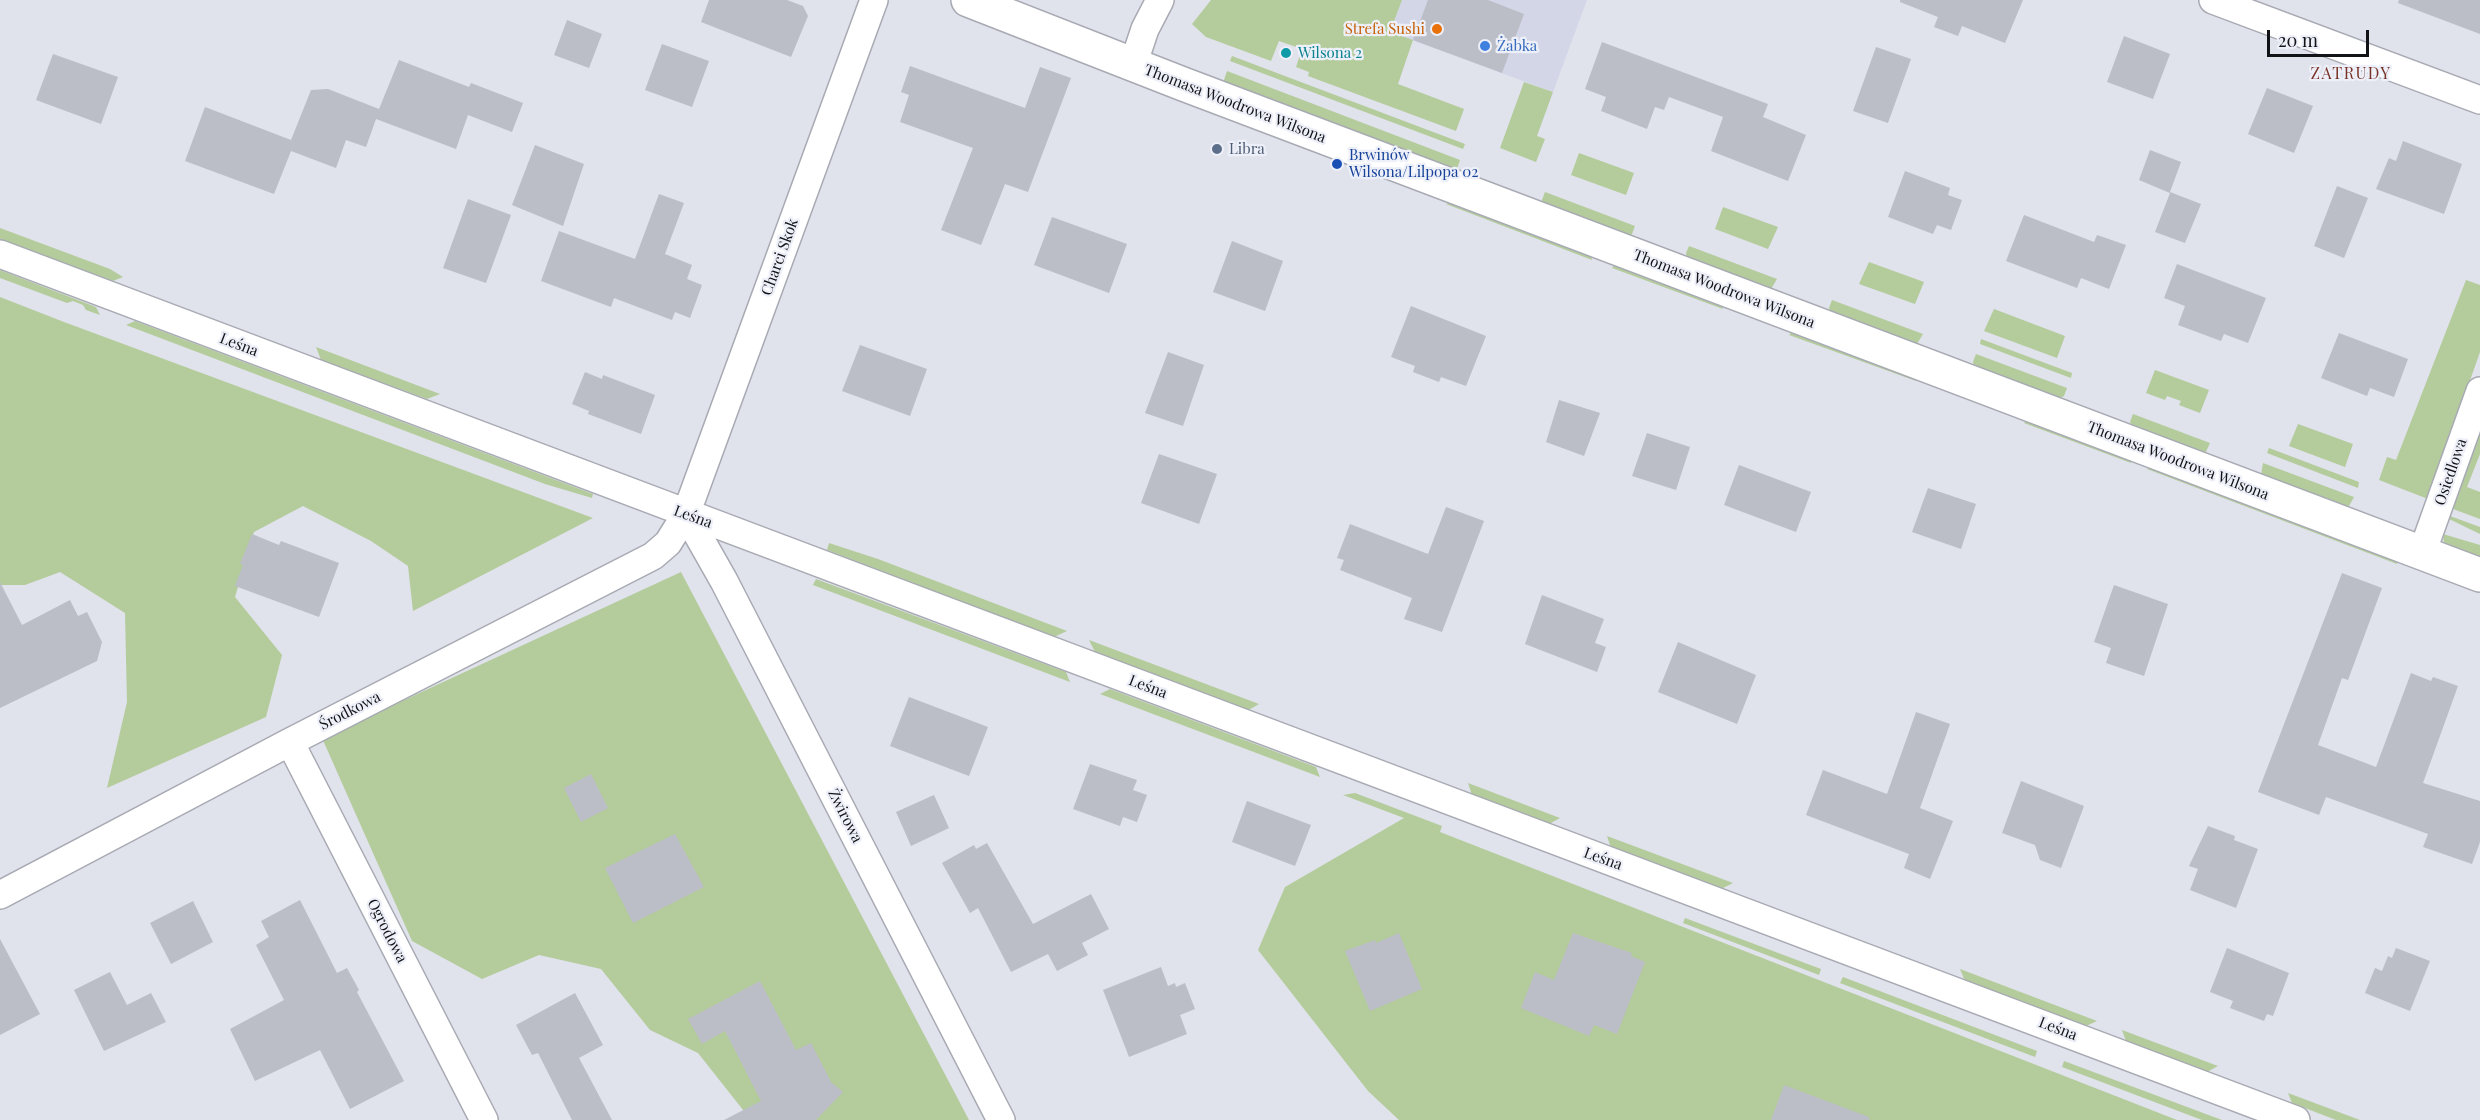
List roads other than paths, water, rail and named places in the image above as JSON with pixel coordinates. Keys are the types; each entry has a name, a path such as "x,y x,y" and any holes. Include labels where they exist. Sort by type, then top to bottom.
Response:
{"street":[{"name":"Charci Skok","path":"686,514 874,0"},
{"name":"Thomasa Woodrowa Wilsona","path":"968,0 1132,65 2480,575"},
{"path":"1132,65 1145,28 1160,0"},
{"path":"2213,0 2480,100"},
{"name":"Leśna","path":"0,254 2296,1120"},
{"name":"Osiedlowa","path":"2422,553 2480,391"},
{"name":"Środkowa","path":"0,895 290,742 653,556 668,543 686,514"},
{"name":"Żwirowa","path":"686,514 724,581 1000,1120"},
{"name":"Ogrodowa","path":"290,742 484,1120"}],"place":[{"name":"Strefa Sushi","path":"1437,29"},
{"name":"Żabka","path":"1485,46"},
{"name":"Wilsona 2","path":"1286,53"},
{"name":"Libra","path":"1217,149"},
{"name":"Brwinów Wilsona/Lilpopa 02","path":"1337,164"}],"district":[{"name":"ZATRUDY","path":"2351,74"}]}
